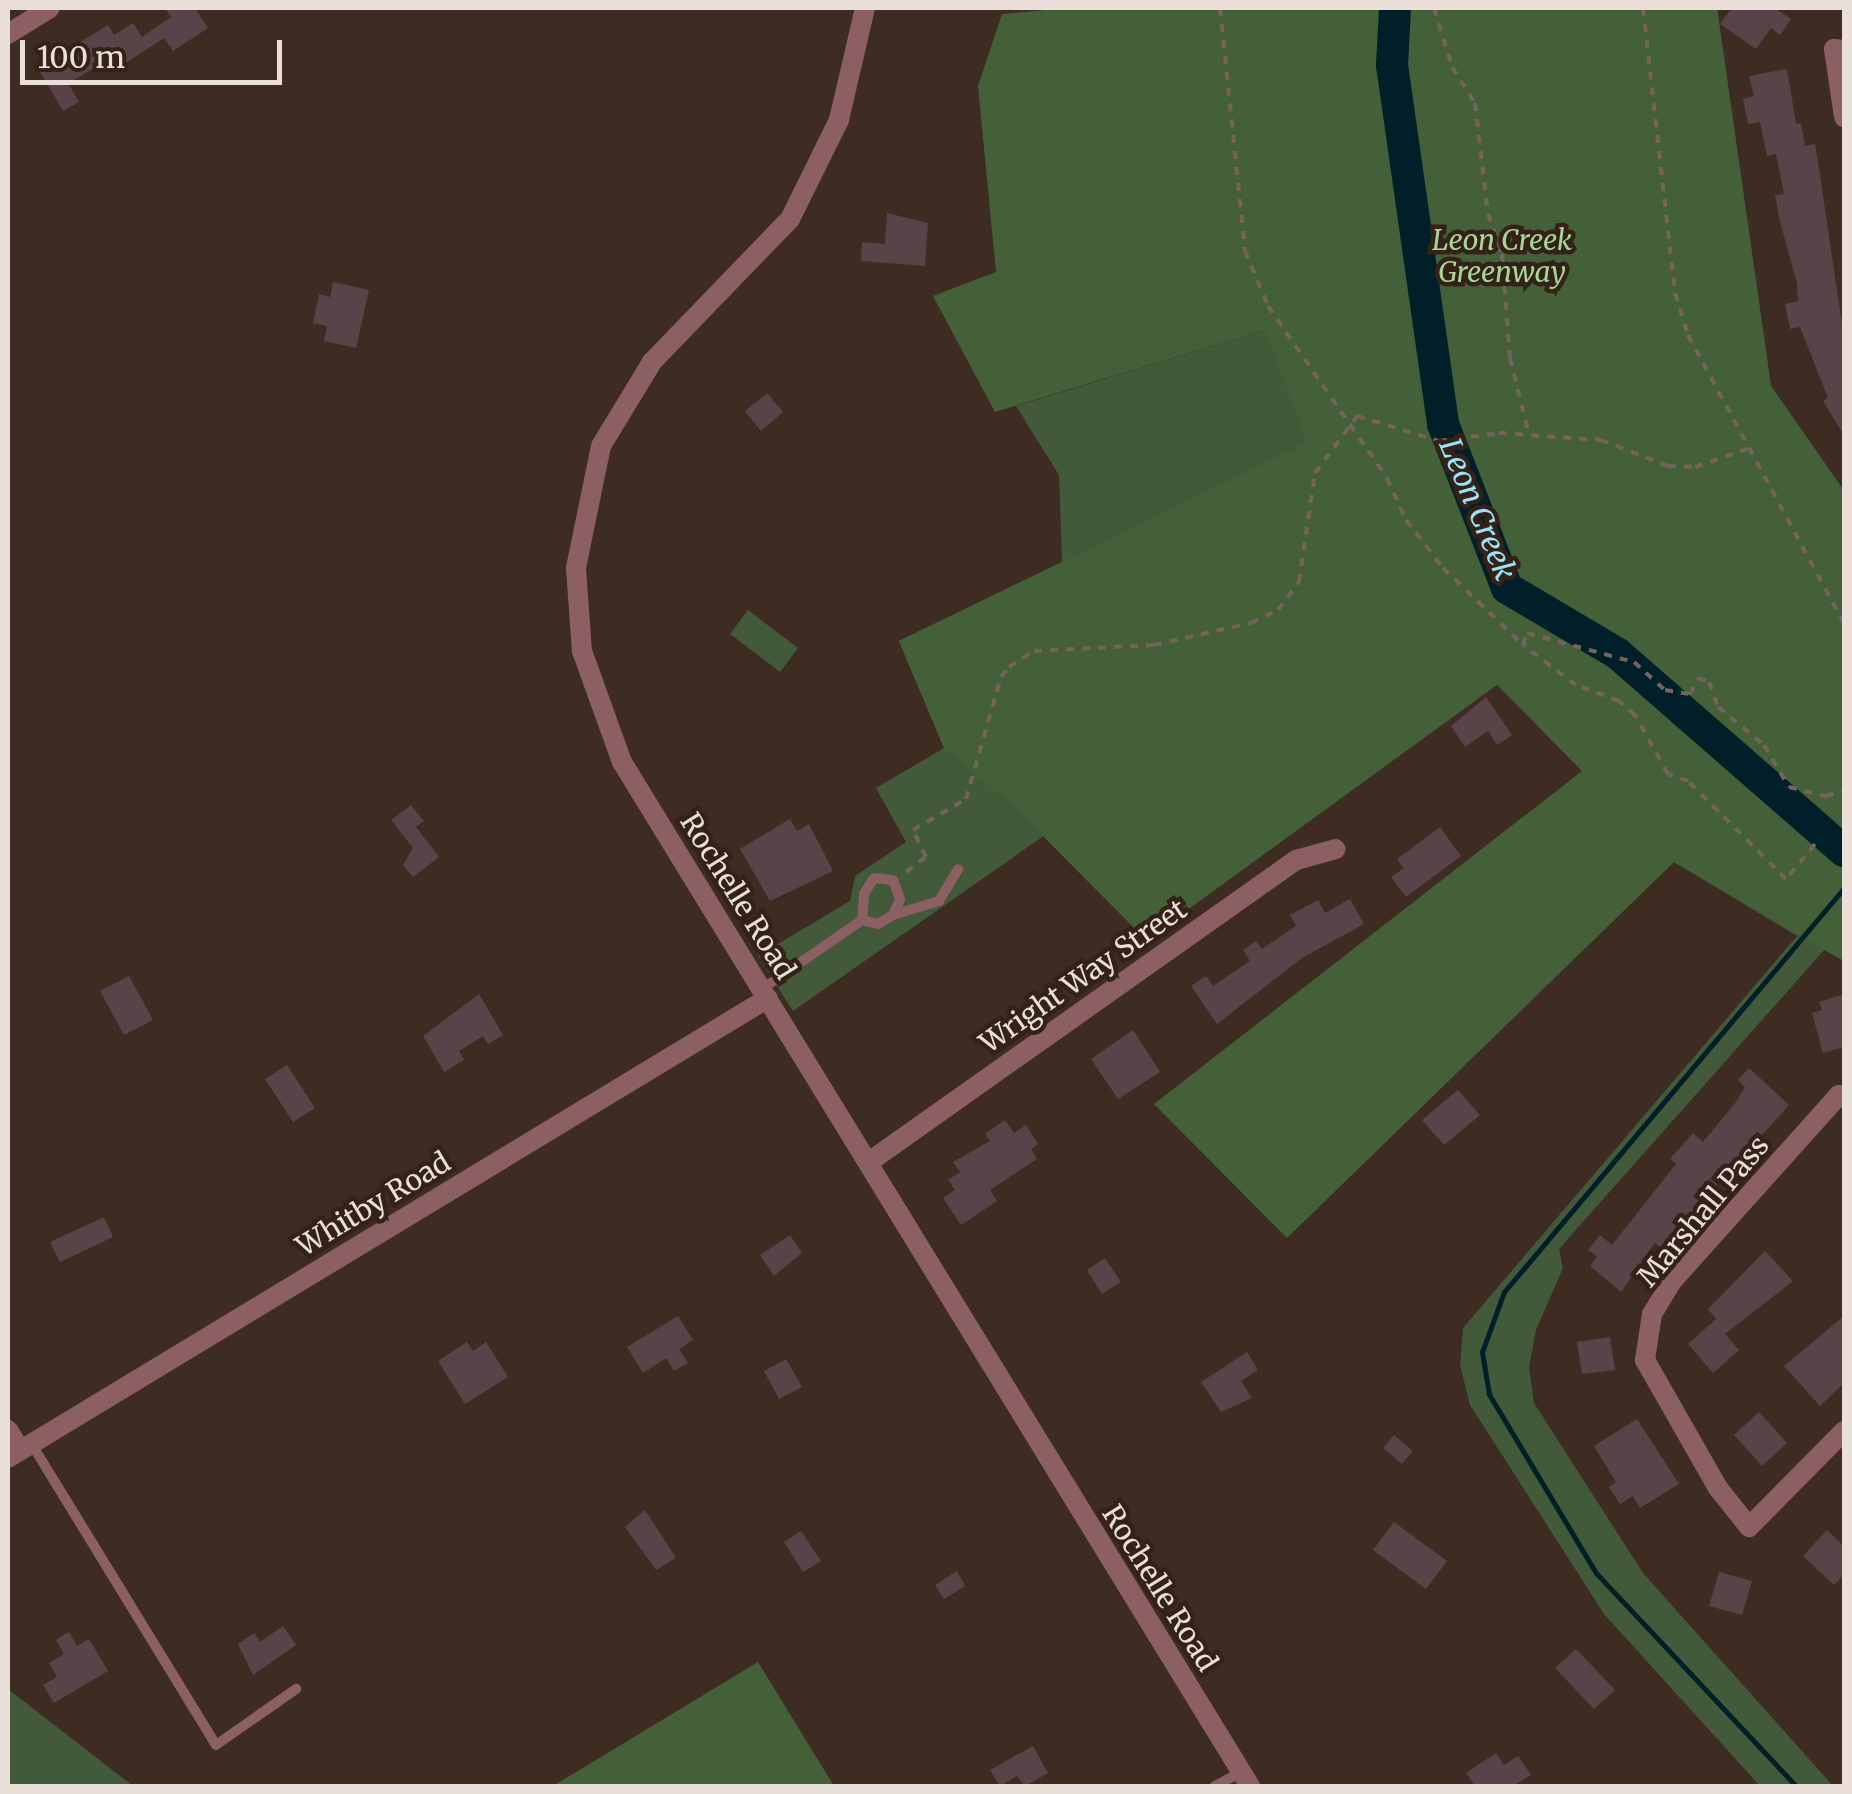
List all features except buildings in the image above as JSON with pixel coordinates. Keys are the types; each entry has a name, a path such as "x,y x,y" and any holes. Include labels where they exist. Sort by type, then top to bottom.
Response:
{"street":[{"path":"8,34 50,8"},
{"name":"Rochelle Road","path":"866,8 839,120 790,219 686,324 620,408 588,488 576,568 582,650 607,731 1245,1779"},
{"path":"1839,50 1844,117"},
{"name":"Wright Way Street","path":"868,1162 1296,860 1336,849"},
{"name":"Whitby Road","path":"20,1451 765,993"},
{"name":"Marshall Pass","path":"1842,1097 1672,1282 1646,1337 1645,1360 1658,1390 1750,1527 1844,1431"},
{"path":"8,1430 20,1451"}],"lane":[{"path":"862,920 878,924 893,915 939,901 958,868"},
{"path":"862,920 860,908 874,878 894,880 900,899 893,915"},
{"path":"765,993 862,920"},
{"path":"20,1451 216,1745 296,1689"},
{"path":"1215,1786 1245,1779"}],"path":[{"path":"1220,8 1245,251 1268,306 1443,568 1522,646 1576,685 1619,701 1635,715 1668,774 1688,781 1786,880 1815,844"},
{"path":"1434,8 1452,67 1475,102 1488,214 1502,254 1510,358 1529,435"},
{"path":"1643,8 1675,293 1688,336 1844,622"},
{"path":"894,880 926,857 913,830 966,798 1001,677 1010,667 1034,652 1133,648 1216,633 1251,623 1286,602 1299,582 1314,473 1347,422 1368,416 1439,442 1529,435 1601,440 1668,466 1696,467 1747,449"},
{"path":"1522,646 1527,633 1546,633 1634,662 1665,690 1690,694 1698,678 1709,682 1718,707 1764,745 1788,787 1826,796 1844,792"}],"green space":[{"name":"Leon Creek Greenway","path":"1069,8 1717,8 1771,386 1844,491 1844,961 1674,862 1287,1238 1154,1104 1582,771 1497,685 1146,940 1008,801 944,748 899,641 1307,443 1265,330 995,412 933,296 996,272 978,86 1002,14"},
{"name":"Leon Creek Greenway","path":"1717,8 1771,386 1844,491 1844,961 1824,950 1559,1249 1563,1268 1536,1330 1529,1367 1534,1403 1643,1573 1833,1786 1760,1786 1604,1614 1470,1405 1460,1365 1463,1328 1797,936 1674,862 1498,685 1369,609 793,1011 758,956 850,901 855,876 906,842 876,788 944,748 899,641 1062,562 1059,475 1016,406 1265,330"},
{"path":"748,610 798,648 780,672 730,634"},
{"path":"758,1662 834,1786 553,1786"},
{"path":"8,1689 133,1786 8,1786"}],"waterway":[{"name":"Leon Creek","path":"1395,8 1392,65 1443,424 1507,588 1618,654 1844,851"},
{"path":"1796,1786 1596,1573 1489,1394 1482,1352 1504,1292 1844,888"}]}
